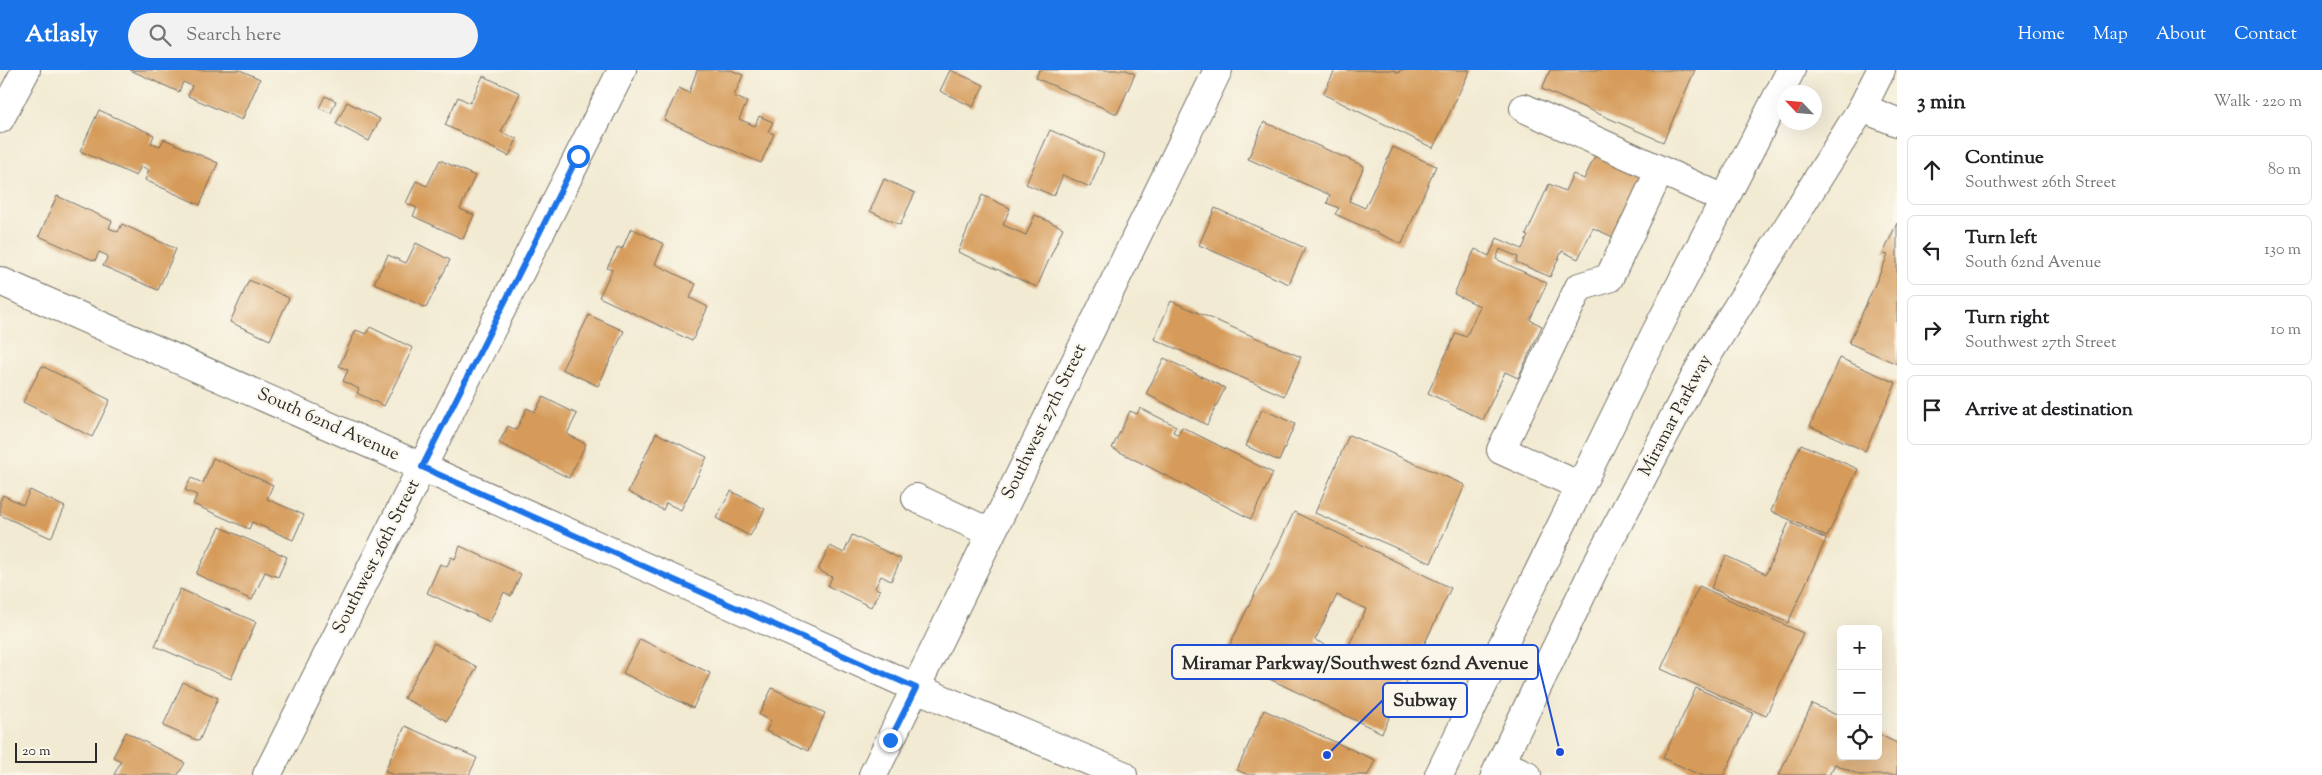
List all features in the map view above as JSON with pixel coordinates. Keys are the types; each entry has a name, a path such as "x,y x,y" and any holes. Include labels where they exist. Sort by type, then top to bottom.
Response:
{"street":[{"path":"0,119 26,70"},
{"name":"Southwest 26th Street","path":"267,775 622,70"},
{"name":"Southwest 27th Street","path":"873,775 1218,70"},
{"path":"1438,775 1580,486 1791,70"},
{"name":"Miramar Parkway","path":"1498,769 1593,571 1703,362 1862,108 1881,70"},
{"path":"1524,108 1724,199"},
{"path":"1862,108 1897,122"},
{"path":"1580,486 1501,450 1579,287 1609,278 1660,170"},
{"name":"South 62nd Avenue","path":"0,281 916,688 1123,775"},
{"path":"916,498 991,533"},
{"path":"1498,769 1527,775"}],"building":[{"path":"130,70 240,70 260,79 242,120 188,96 192,86 183,82 179,92"},
{"path":"697,70 731,70 743,75 734,96 747,102 739,119 755,126 759,116 773,122 768,132 774,134 761,163 664,120 679,88 689,93"},
{"path":"950,70 984,85 973,107 940,91"},
{"path":"1039,70 1126,70 1135,74 1117,114 1036,78"},
{"path":"1335,70 1393,70 1399,73 1400,70 1470,70 1433,148 1323,94"},
{"path":"1550,70 1695,70 1663,142 1542,89"},
{"path":"483,76 520,93 501,132 517,139 509,156 445,125 458,97 470,103"},
{"path":"325,96 336,101 331,113 319,108"},
{"path":"347,102 380,119 369,141 336,124"},
{"path":"99,110 154,135 151,143 160,146 164,139 218,163 200,205 145,180 149,170 141,166 136,176 80,151"},
{"path":"1264,122 1364,166 1349,201 1365,208 1393,147 1436,166 1402,244 1335,214 1339,208 1327,203 1330,195 1248,159"},
{"path":"1050,130 1104,154 1090,187 1063,175 1054,196 1026,184"},
{"path":"1600,146 1646,168 1613,237 1593,228 1578,259 1562,251 1550,277 1516,262 1518,257 1500,249 1496,259 1547,283 1530,320 1542,326 1518,378 1505,372 1483,420 1428,393 1456,333 1466,337 1480,306 1454,294 1475,249 1489,256 1497,238 1522,249 1528,236 1526,235 1549,184 1565,191 1573,174 1584,179"},
{"path":"440,160 475,176 460,209 474,215 463,239 413,216 417,208 406,203 416,181 427,186"},
{"path":"884,179 915,193 900,225 870,211"},
{"path":"982,195 1010,208 1003,225 1026,235 1035,215 1063,228 1037,287 958,252"},
{"path":"57,196 112,221 109,228 118,232 122,224 176,249 158,290 103,266 108,256 99,252 95,261 39,236"},
{"path":"1215,208 1305,248 1289,284 1199,245"},
{"path":"1897,223 1897,364 1849,343 1888,255 1883,254"},
{"path":"631,228 664,244 655,264 696,284 690,298 708,307 692,341 599,297 612,270 607,268 618,247 622,249"},
{"path":"416,243 450,260 426,308 374,283 388,255 406,263"},
{"path":"249,280 289,298 270,340 230,322"},
{"path":"1171,301 1301,357 1284,396 1154,339"},
{"path":"589,315 624,331 598,386 562,369"},
{"path":"370,327 413,348 384,406 357,393 359,389 343,381 348,370 339,366 356,330 366,334"},
{"path":"1164,358 1225,388 1207,425 1146,394"},
{"path":"1840,358 1896,383 1865,451 1810,426"},
{"path":"42,366 110,400 92,437 23,402"},
{"path":"543,397 577,414 567,434 586,444 569,478 499,443 508,426 516,430 527,408 535,412"},
{"path":"1140,408 1176,426 1173,432 1178,435 1182,427 1273,473 1251,519 1112,448 1130,411 1137,414"},
{"path":"1262,409 1295,424 1279,461 1246,446"},
{"path":"656,433 707,457 681,510 666,503 663,510 628,492"},
{"path":"1349,435 1465,485 1431,563 1315,513"},
{"path":"1801,444 1858,469 1827,537 1771,511"},
{"path":"213,458 273,485 267,499 304,515 293,540 252,522 249,529 193,504 197,495 185,490 191,478 203,483"},
{"path":"30,490 65,507 51,538 0,515 0,501 3,495 23,505"},
{"path":"731,491 765,509 750,536 716,518"},
{"path":"1294,512 1451,588 1382,733 1224,657","holes":["1337,595 1366,609 1345,654 1315,640"]},
{"path":"1789,522 1826,539 1788,623 1711,588 1726,556 1766,574"},
{"path":"220,527 287,557 278,577 265,572 252,600 196,574"},
{"path":"852,535 901,559 891,581 881,576 875,588 880,590 871,607 828,586 832,577 818,570 830,546 844,553"},
{"path":"460,546 521,574 511,596 504,592 490,622 427,593 440,564 447,567 451,557 455,559"},
{"path":"1699,586 1803,633 1766,716 1661,669"},
{"path":"180,589 256,622 231,679 155,646"},
{"path":"640,639 710,673 693,708 623,673"},
{"path":"434,643 477,667 447,721 404,698"},
{"path":"183,682 218,698 199,741 163,726"},
{"path":"772,688 825,713 808,751 766,731 771,721 759,715"},
{"path":"1696,688 1753,713 1724,775 1700,775 1663,758"},
{"path":"1812,704 1837,715 1837,760 1882,760 1882,736 1897,743 1897,775 1859,775 1835,764 1829,775 1779,775"},
{"path":"1264,710 1375,760 1368,775 1248,775 1237,770"},
{"path":"405,726 477,758 469,775 393,775 385,771"},
{"path":"126,732 185,763 178,775 114,775 121,761 113,757"}],"place":[{"name":"Miramar Parkway/Southwest 62nd Avenue","path":"1560,752"},
{"name":"Subway","path":"1327,755"}],"route":[{"path":"578,156 422,467 916,688 890,740"}]}
